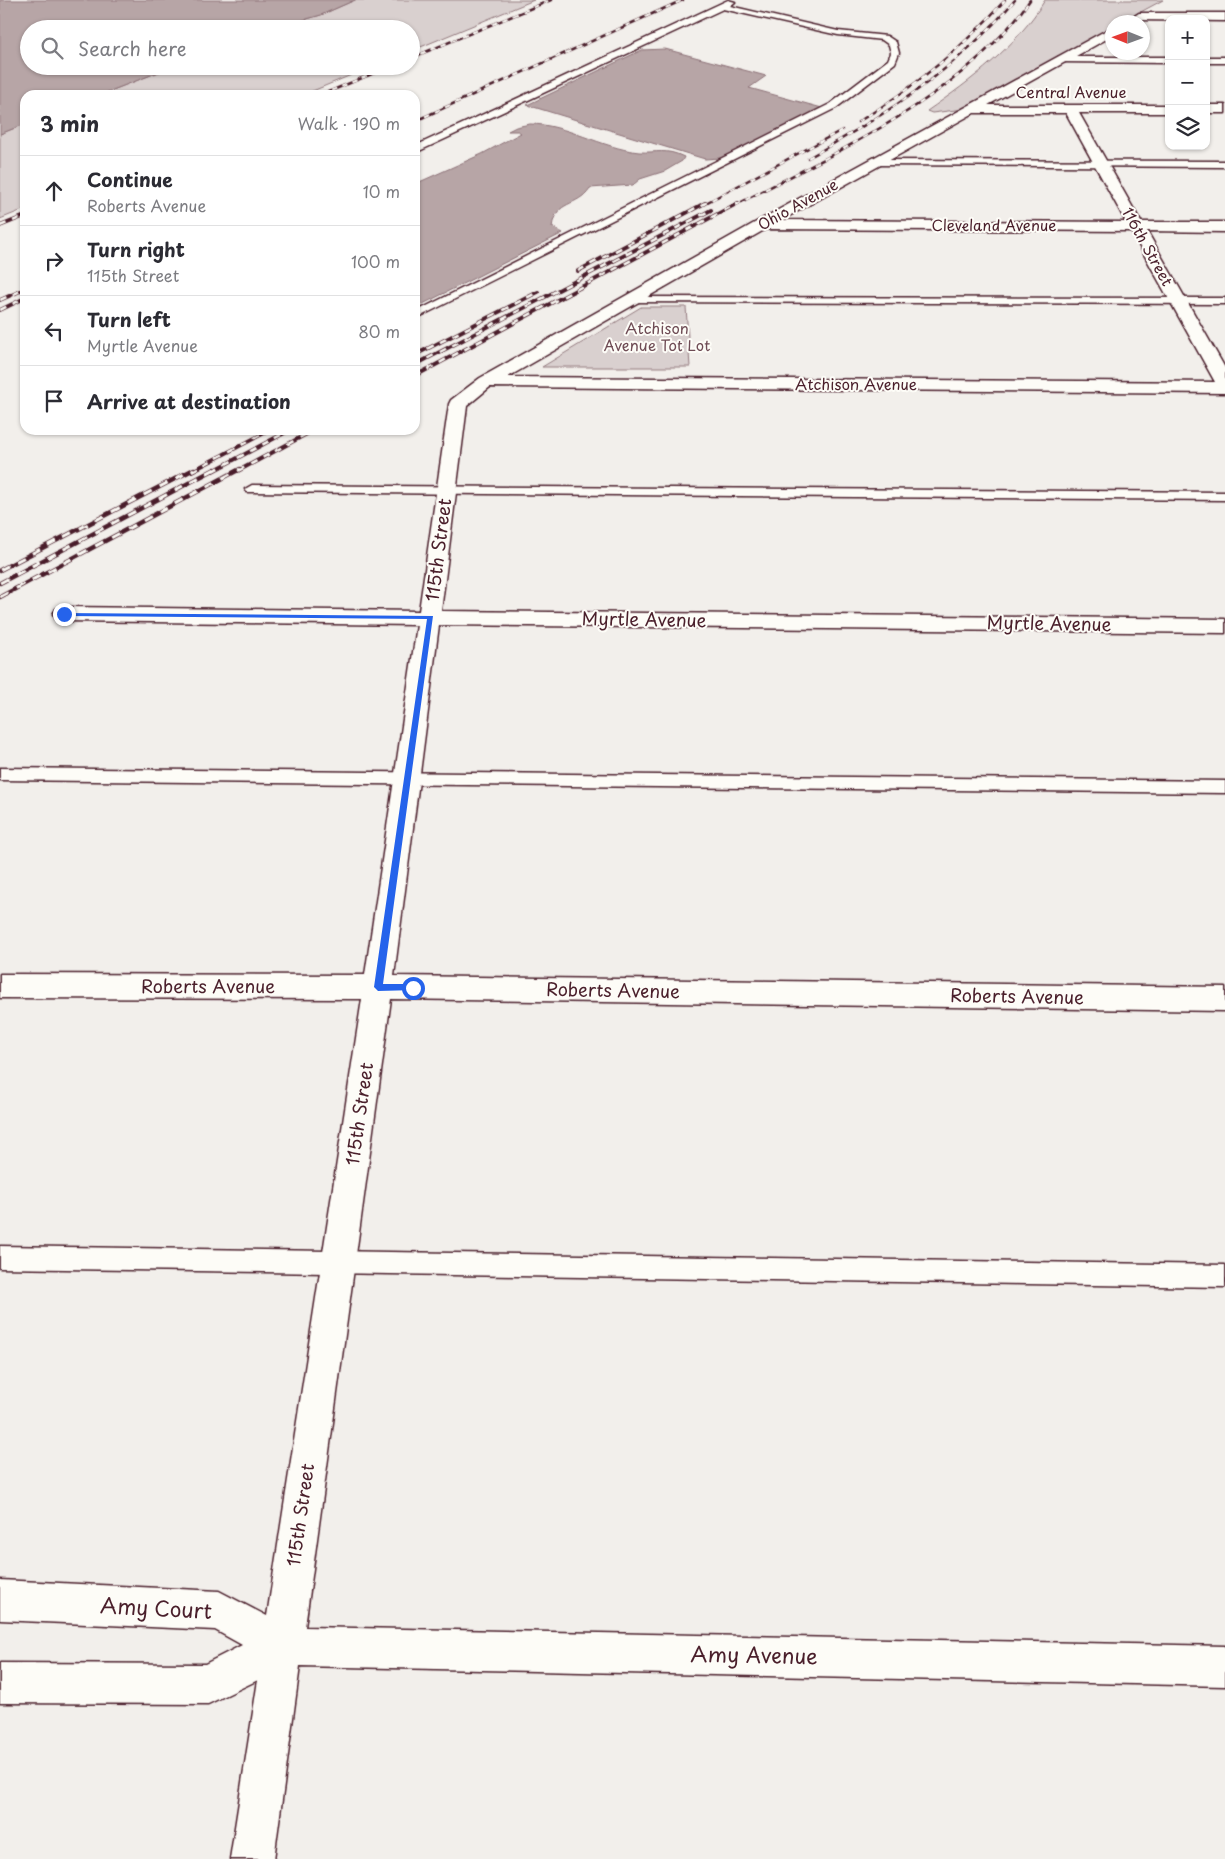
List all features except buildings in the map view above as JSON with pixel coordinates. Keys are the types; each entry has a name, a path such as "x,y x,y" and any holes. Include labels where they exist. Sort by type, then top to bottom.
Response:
{"street":[{"path":"1141,15 1160,4"},
{"path":"1150,19 1225,17"},
{"name":"Ohio Avenue","path":"486,382 763,224 1105,35"},
{"name":"Central Avenue","path":"973,108 1165,109"},
{"name":"116th Street","path":"1070,109 1225,386"},
{"path":"1210,109 1225,109"},
{"name":"Cleveland Avenue","path":"763,224 1225,227"},
{"name":"Atchison Avenue","path":"486,382 1225,386"},
{"name":"115th Street","path":"252,1859 408,779 458,404 486,382"},
{"name":"Myrtle Avenue","path":"64,614 1225,626"},
{"name":"Roberts Avenue","path":"0,986 378,987 1225,1000"},
{"name":"Amy Court","path":"0,1600 219,1611 282,1646"},
{"path":"0,1683 208,1684 282,1646"},
{"name":"Amy Avenue","path":"282,1646 1225,1666"}],"lane":[{"path":"420,148 734,0"},
{"path":"420,313 834,106 892,61 895,53 893,44 884,38 838,34 721,6"},
{"path":"1061,59 1165,60"},
{"path":"1210,60 1225,60"},
{"path":"875,162 1225,164"},
{"path":"631,300 1225,301"},
{"path":"252,489 1225,496"},
{"path":"0,774 1225,787"},
{"path":"0,1257 1225,1276"}],"green space":[{"path":"355,0 534,0 420,47 420,20 304,20 321,15"},
{"path":"1045,0 1163,0 1135,15 1105,15 1105,31 964,109 932,113 927,111 992,62 1021,33"},
{"path":"151,75 351,75 315,90 113,90"},
{"path":"20,126 20,211 0,219 0,134"},
{"name":"Atchison Avenue Tot Lot","path":"641,307 686,307 690,367 542,367"}],"shaded area":[{"path":"0,0 355,0 321,15 304,20 20,20 20,75 151,75 113,90 20,90 20,126 0,134"},
{"path":"665,49 766,76 749,88 822,108 721,158 705,159 527,105 642,50"},
{"path":"530,124 543,125 625,150 667,152 684,157 682,161 665,171 640,179 633,185 590,188 579,199 562,208 554,218 552,227 563,233 420,305 420,182 482,154 521,133 518,131 508,131"}],"railway":[{"path":"420,54 551,0"},
{"path":"420,119 683,0"},
{"path":"858,122 936,67 972,35 1005,0"},
{"path":"808,158 865,125 919,89 969,48 1015,0"},
{"path":"736,205 856,142 896,119 934,93 970,65 1002,34 1030,0"},
{"path":"333,90 369,75"},
{"path":"702,205 842,130"},
{"path":"578,271 705,203"},
{"path":"420,373 738,203"},
{"path":"420,362 711,210"},
{"path":"0,226 20,218"},
{"path":"0,300 20,291"},
{"path":"420,352 538,292"},
{"path":"0,310 20,300"},
{"path":"192,471 260,435"},
{"path":"213,471 281,435"},
{"path":"238,471 305,435"},
{"path":"0,570 194,469"},
{"path":"0,583 215,469"},
{"path":"0,597 240,469"}],"route":[{"path":"64,614 430,617 378,987 413,988"}]}
